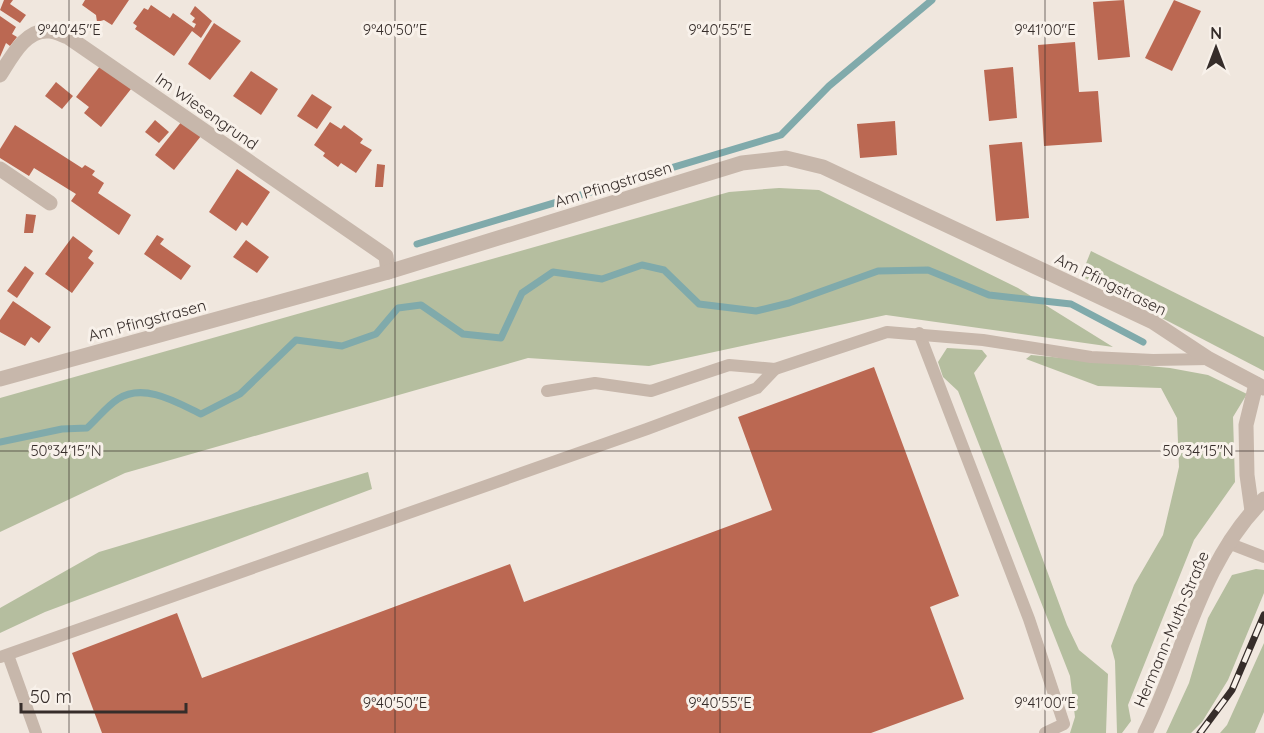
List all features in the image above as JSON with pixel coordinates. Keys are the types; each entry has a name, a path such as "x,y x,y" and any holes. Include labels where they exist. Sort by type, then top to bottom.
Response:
{"street":[{"name":"Im Wiesengrund","path":"0,75 17,47 36,33 49,31 68,37 386,256 388,272"},
{"name":"Am Pfingstrasen","path":"0,379 388,272 742,163 786,158 822,167 1152,322 1209,360"},
{"path":"0,169 50,203"},
{"path":"1209,360 1260,386 1246,425 1247,475 1252,511"},
{"name":"Hermann-Muth-Straße","path":"1145,733 1160,702 1205,588 1228,543 1264,499"}],"lane":[{"path":"547,392 595,383 651,391 729,365 774,369 887,332 983,340 1091,357 1209,360"},
{"path":"919,333 1029,619 1064,724 1046,733"},
{"path":"36,733 4,656 756,388 774,369"},
{"path":"1228,543 1264,557"}],"green space":[{"path":"779,188 819,190 1018,288 1113,347 886,315 649,366 528,358 125,473 0,532 0,398 729,192"},
{"path":"1091,251 1264,337 1264,371 1081,276"},
{"path":"947,348 982,350 987,356 974,373 1067,625 1079,650 1108,674 1106,733 1070,733 1075,717 1070,676 958,391 943,377 938,362"},
{"path":"1031,355 1170,368 1208,375 1247,394 1233,417 1235,482 1194,540 1128,705 1131,721 1122,733 1117,733 1115,661 1111,646 1134,585 1163,535 1179,467 1177,418 1161,388 1098,386 1026,359"},
{"path":"368,472 372,489 45,612 0,633 0,608 99,552"},
{"path":"1256,569 1264,570 1264,593 1228,680 1202,722 1191,733 1166,733 1189,683 1208,618 1232,575"},
{"path":"1264,643 1264,712 1255,733 1220,733 1227,725"}],"building":[{"path":"4,0 13,0 10,4 26,15 20,23 0,10"},
{"path":"85,0 129,0 112,25 104,20 97,22 96,15 82,5"},
{"path":"1124,0 1130,57 1098,60 1093,2"},
{"path":"1174,0 1201,11 1172,71 1145,58"},
{"path":"151,5 170,18 173,13 194,28 196,24 192,22 195,18 190,14 195,6 212,21 201,38 192,31 174,56 135,29 137,26 133,23 144,8 148,10"},
{"path":"0,16 16,27 12,34 17,37 10,46 6,43 0,57"},
{"path":"214,23 241,41 210,80 188,64"},
{"path":"1075,42 1079,92 1098,91 1102,142 1044,146 1038,45"},
{"path":"101,65 131,89 101,127 84,113 89,107 76,97"},
{"path":"1013,67 1017,118 989,121 984,70"},
{"path":"251,71 278,89 261,115 233,96"},
{"path":"56,82 73,96 62,109 45,96"},
{"path":"312,94 332,107 317,129 297,116"},
{"path":"155,120 169,132 159,143 145,132"},
{"path":"182,121 201,136 174,170 155,155"},
{"path":"895,121 897,155 860,158 857,124"},
{"path":"330,122 341,129 344,125 363,139 360,143 372,150 356,173 341,163 338,167 323,156 325,153 314,145"},
{"path":"15,125 82,168 85,165 95,171 92,175 104,183 98,193 131,215 119,235 71,201 76,194 34,168 29,176 0,158 0,149"},
{"path":"1022,142 1029,218 996,221 989,145"},
{"path":"377,164 385,165 383,187 375,187"},
{"path":"237,169 270,192 247,226 242,222 236,231 209,212"},
{"path":"26,214 36,215 33,233 24,233"},
{"path":"157,235 164,239 160,244 191,266 181,280 144,254"},
{"path":"73,236 93,251 88,258 94,263 72,293 45,274"},
{"path":"246,240 269,257 257,273 233,257"},
{"path":"25,266 34,273 17,298 7,291"},
{"path":"13,301 51,327 39,343 31,337 25,346 0,332 0,320"},
{"path":"874,367 959,596 930,607 964,699 871,733 102,733 72,653 177,613 202,678 510,564 524,602 772,510 738,417"}],"waterway":[{"path":"417,244 781,135 829,86 932,0"},
{"path":"0,442 62,429 87,428 118,399 128,394 150,393 161,396 201,414 240,394 296,340 342,346 376,334 398,308 421,305 463,334 501,338 522,293 553,272 602,279 642,265 664,270 699,304 756,311 789,303 878,271 928,270 989,295 1071,304 1143,342"}],"railway":[{"path":"1200,733 1232,690 1264,615"}]}
